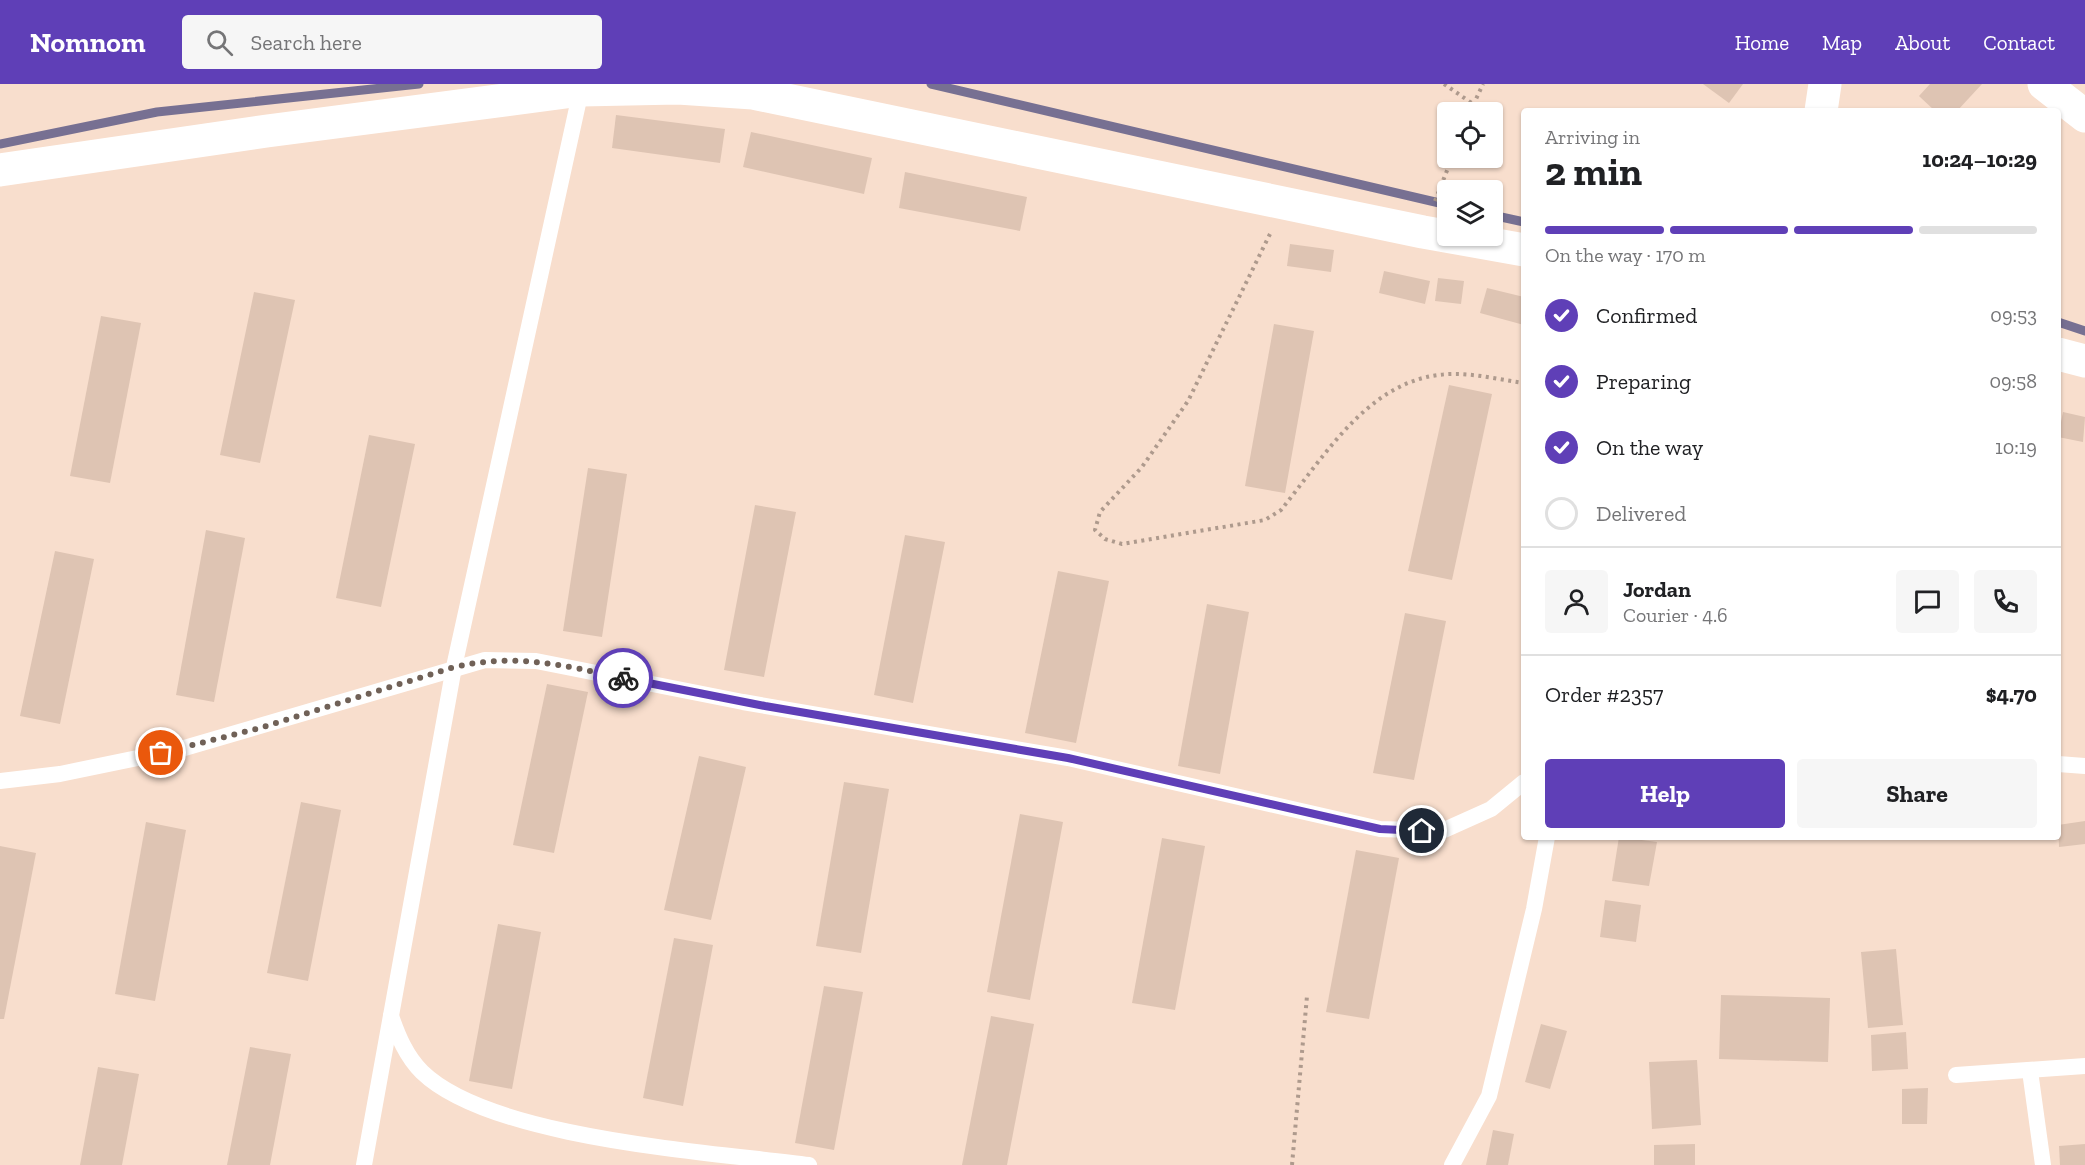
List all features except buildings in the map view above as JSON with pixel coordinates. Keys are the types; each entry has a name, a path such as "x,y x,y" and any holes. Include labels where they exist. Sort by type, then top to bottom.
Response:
{"street":[{"path":"1821,108 1825,84"},
{"path":"2044,84 2085,116"},
{"path":"0,170 496,93 678,88 753,93 1423,232 1521,249"},
{"path":"2061,355 2085,361"}],"lane":[{"path":"364,1165 454,667 581,90"},
{"path":"0,781 60,774 181,749 260,728 454,667 485,660 536,661 743,702 1068,758 1380,829 1442,831 1491,809 1521,784"},
{"path":"2061,764 2085,766"},
{"path":"1452,1165 1489,1096 1534,909 1546,840"},
{"path":"391,1016 402,1045 421,1071 450,1093 511,1118 600,1138 808,1165"},
{"path":"1956,1075 2085,1066"},
{"path":"2030,1071 2043,1165"}],"path":[{"path":"1444,84 1470,102"},
{"path":"1474,102 1483,84"},
{"path":"1423,232 1448,168"},
{"path":"1285,203 1188,400 1142,467 1100,512 1095,530 1105,539 1122,544 1265,520 1281,510 1356,417 1390,390 1424,376 1456,374 1521,383"},
{"path":"1293,1165 1307,996"}],"waterway":[{"path":"0,144 157,112 419,84"},
{"path":"931,84 1437,202"},
{"path":"1503,217 1521,221"},
{"path":"2061,323 2085,331"}],"way so far":[{"path":"161,753 260,728 454,667 485,660 536,661 623,678"}],"route":[{"path":"623,678 765,706 1068,758 1380,829 1422,831"}]}
